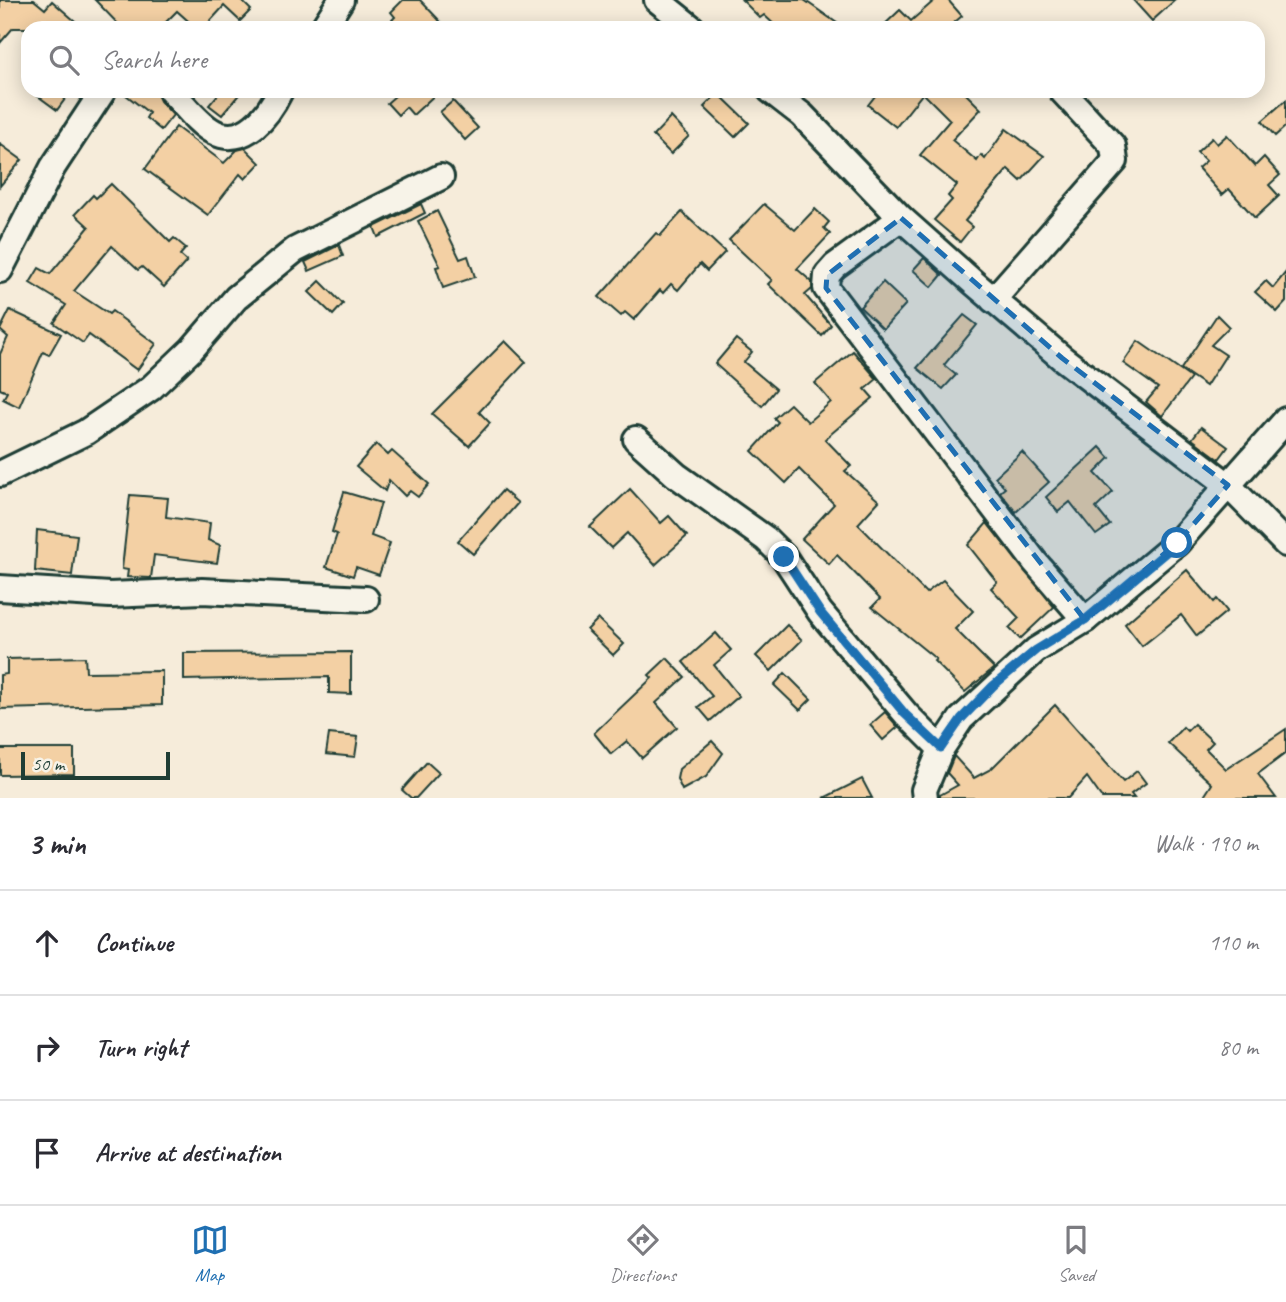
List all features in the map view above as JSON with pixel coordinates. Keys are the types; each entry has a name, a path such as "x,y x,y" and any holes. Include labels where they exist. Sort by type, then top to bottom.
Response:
{"street":[{"path":"328,21 341,0"},
{"path":"656,0 683,21"},
{"path":"0,270 53,167 98,98"},
{"path":"178,98 214,132 235,136 252,129 265,117 276,98"},
{"path":"780,98 802,115 901,218 993,300 1169,443 1228,485 1286,544"},
{"path":"993,300 1115,161 1113,146 1068,98"},
{"path":"0,474 86,432 151,388 192,349 236,298 295,250 441,177"},
{"path":"901,218 835,266 827,275 826,288 1027,551 1085,620"},
{"path":"925,798 924,790 941,748 961,719 993,686 1036,650 1085,620 1177,543 1286,420"},
{"path":"636,439 676,475 766,539 784,557 820,612 905,714 941,748"},
{"path":"0,588 110,596 202,592 366,600"}],"highlighted area":[{"path":"901,218 1062,358 1228,485 1177,543 1085,620 826,288 827,275"}],"building":[{"path":"0,0 34,0 45,9 52,1 75,21 21,21 21,28 13,28 0,43"},
{"path":"95,0 241,0 251,10 240,21 224,6 210,21 188,21 177,11 167,21 115,21"},
{"path":"403,0 420,0 440,21 391,21 395,17 391,12"},
{"path":"742,0 804,0 834,21 770,21 764,15 760,18"},
{"path":"935,0 948,0 962,16 956,21 911,21"},
{"path":"1133,0 1175,0 1152,21"},
{"path":"900,10 911,21 888,21"},
{"path":"41,98 66,98 57,110"},
{"path":"130,98 159,98 173,115 161,130 146,118 149,113"},
{"path":"215,98 236,98 222,115 209,105"},
{"path":"393,98 431,98 413,115 406,107 398,115 387,103"},
{"path":"713,98 723,98 749,123 735,137 704,107"},
{"path":"874,98 919,98 896,127 868,105"},
{"path":"928,98 970,98 981,109 952,140 977,161 981,155 985,159 1006,129 1044,156 1021,181 1008,169 965,221 972,227 960,242 934,220 952,200 948,196 957,185 920,155 950,120"},
{"path":"1286,100 1286,126 1275,136 1262,121"},
{"path":"453,101 478,128 465,140 440,112"},
{"path":"671,117 689,136 671,154 653,136"},
{"path":"176,127 224,163 237,150 245,148 260,163 245,179 240,174 208,215 145,169"},
{"path":"1227,135 1255,166 1264,157 1280,175 1269,185 1279,196 1255,218 1229,189 1222,195 1198,168 1206,161 1197,152 1212,138 1217,144"},
{"path":"0,144 22,160 0,186"},
{"path":"111,184 170,242 174,238 186,248 180,255 187,261 164,287 142,267 138,270 112,246 74,291 109,314 112,311 156,344 137,370 89,335 83,343 54,323 66,305 30,283 39,268 50,274 89,227 75,214 93,195 96,198"},
{"path":"421,204 425,213 378,237 374,227"},
{"path":"764,204 795,230 815,209 829,222 824,228 830,234 797,269 812,282 812,289 805,295 831,325 822,336 768,284 772,280 729,240"},
{"path":"437,211 460,259 468,256 475,277 443,288 436,267 440,266 418,221"},
{"path":"682,212 725,252 707,271 700,264 678,290 671,284 663,293 660,290 634,320 625,312 621,316 599,297 656,233 660,236"},
{"path":"339,245 343,256 309,271 305,262"},
{"path":"924,258 942,275 932,287 913,270"},
{"path":"1286,272 1286,302 1277,312 1255,292 1266,281 1273,288"},
{"path":"320,281 343,304 333,315 309,292"},
{"path":"883,282 906,304 883,329 860,307"},
{"path":"10,310 61,334 49,355 43,352 19,407 3,399 7,392 0,389 0,354 8,337 0,330"},
{"path":"964,315 977,325 944,365 956,375 943,389 917,368"},
{"path":"1217,315 1229,327 1211,345 1226,355 1206,386 1181,369"},
{"path":"736,339 752,352 744,362 776,389 762,406 715,364"},
{"path":"505,341 526,362 479,412 490,423 469,446 432,414"},
{"path":"1138,341 1191,378 1162,416 1146,402 1158,388 1123,363"},
{"path":"853,351 877,379 865,389 873,398 825,439 851,466 845,471 879,501 858,524 926,593 943,580 973,611 955,629 994,668 965,692 934,661 936,659 872,607 880,599 837,555 829,564 802,539 834,504 799,469 786,483 752,451 778,422 774,418 790,404 808,422 831,402 815,383"},
{"path":"1201,427 1228,447 1219,459 1192,439"},
{"path":"376,444 388,455 392,451 429,484 418,497 410,491 405,496 389,480 385,491 356,467"},
{"path":"1100,447 1110,458 1095,473 1113,492 1096,508 1110,525 1096,535 1070,502 1058,512 1046,497"},
{"path":"1022,452 1049,482 1016,512 1000,492 1005,488 995,477"},
{"path":"630,489 661,523 669,516 687,536 655,565 627,533 611,548 590,527"},
{"path":"503,490 518,503 473,554 458,541"},
{"path":"344,492 381,503 371,536 390,543 379,575 356,567 353,576 326,567 337,534 332,532"},
{"path":"130,495 168,498 166,517 210,523 208,540 220,545 217,563 154,555 151,578 127,577 128,570 122,569"},
{"path":"987,523 1054,607 1020,639 1009,628 1019,618 991,588 997,582 968,545"},
{"path":"37,530 77,535 72,575 35,571"},
{"path":"1187,570 1214,602 1217,599 1227,611 1197,636 1181,615 1142,646 1125,624"},
{"path":"598,619 624,644 613,655 587,630"},
{"path":"787,625 802,640 771,671 756,656"},
{"path":"716,633 731,650 714,665 739,696 710,721 698,707 712,696 683,662"},
{"path":"351,652 351,694 329,693 329,677 184,680 184,653"},
{"path":"85,657 86,672 162,671 162,705 0,709 0,675 7,674 7,659"},
{"path":"667,658 685,677 656,703 677,727 642,758 627,741 611,754 594,733 652,678 649,675"},
{"path":"785,673 811,699 800,710 774,685"},
{"path":"1055,705 1123,782 1137,771 1146,783 1131,794 1134,798 1102,798 1087,777 1068,798 940,798 940,795 958,785 947,773 954,756 974,778 991,769"},
{"path":"885,712 898,727 883,740 870,725"},
{"path":"1194,724 1213,742 1206,749 1226,769 1286,729 1286,753 1258,774 1276,798 1203,798 1212,784 1168,743 1183,727 1187,731"},
{"path":"329,734 358,737 355,757 326,754"},
{"path":"712,741 723,753 706,777 682,790 677,779 679,769"},
{"path":"0,749 74,749 74,774 0,775"},
{"path":"427,762 439,773 416,798 411,798 402,790"},
{"path":"862,779 872,798 824,798"}],"route":[{"path":"784,557 820,612 905,714 941,748 961,719 993,686 1036,650 1085,620 1177,543"}]}
